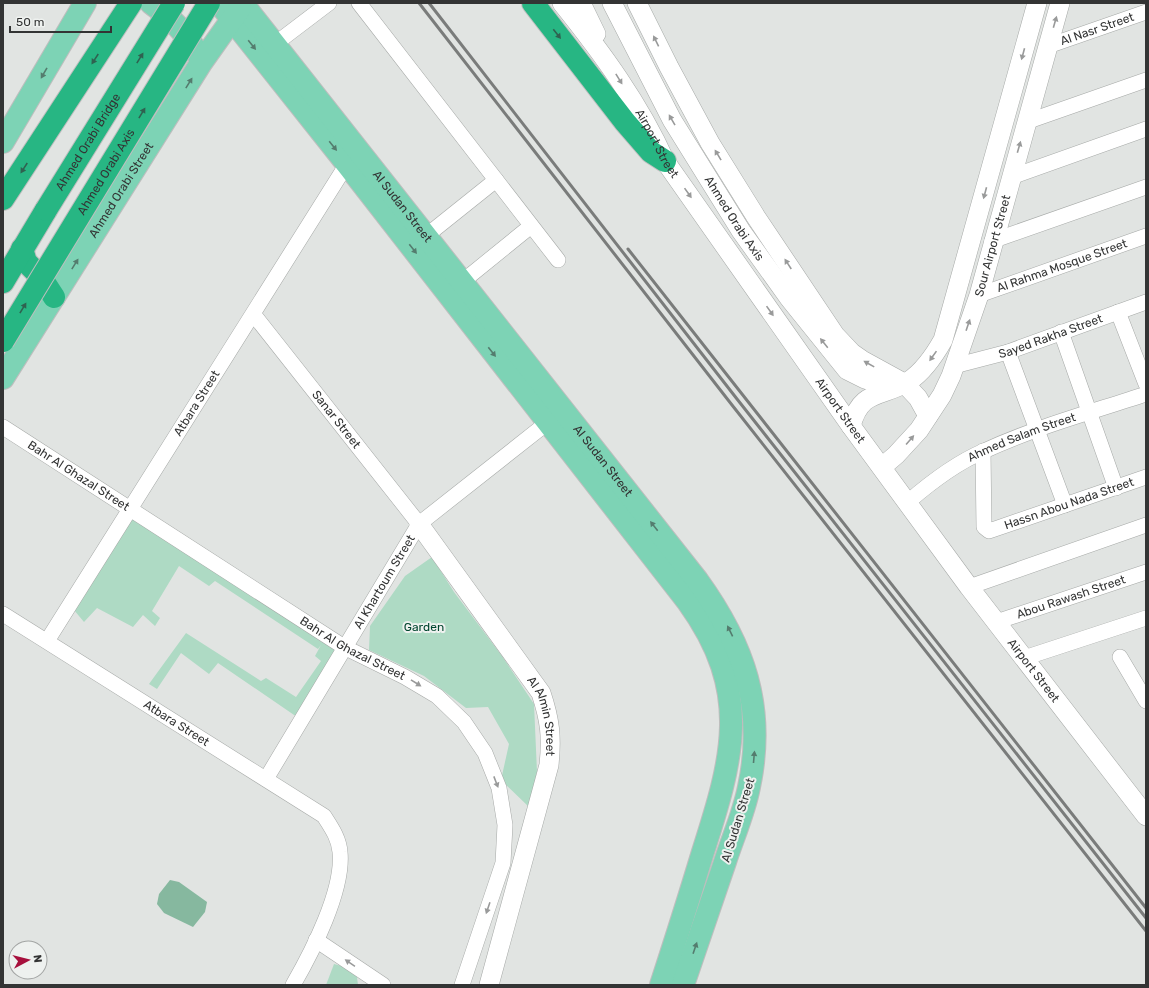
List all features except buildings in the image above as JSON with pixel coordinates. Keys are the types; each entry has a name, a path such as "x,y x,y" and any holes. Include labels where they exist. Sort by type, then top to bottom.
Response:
{"highway":[{"path":"6,194 131,3"},
{"name":"Ahmed Orabi Bridge","path":"3,282 174,3"},
{"name":"Ahmed Orabi Axis","path":"3,341 209,3"},
{"path":"533,3 651,152 665,161"},
{"path":"22,249 26,262 41,277 54,297"}],"main road":[{"path":"3,142 85,3"},
{"path":"151,3 168,15 181,29 193,46 202,63"},
{"name":"Ahmed Orabi Street","path":"3,378 202,63 234,7"},
{"name":"Al Sudan Street","path":"234,7 275,44 697,580 728,626 742,661 750,691 754,716 754,752 749,789 683,985"},
{"name":"Al Sudan Street","path":"234,7 347,164 699,617 716,650 727,686 732,723 729,761 719,801 661,985"},
{"path":"732,723 754,716"}],"street":[{"path":"275,44 329,3"},
{"path":"359,3 558,260"},
{"name":"Airport Street","path":"562,3 605,57 652,131 665,161 851,426 969,587 1143,809"},
{"path":"581,3 605,57"},
{"name":"Ahmed Orabi Axis","path":"612,3 672,120 741,231 789,298 847,370 864,379 874,382 894,384 904,383"},
{"path":"637,3 668,66 710,143 756,217 835,335 852,353 862,360 904,383 918,398 928,416"},
{"name":"Sour Airport Street","path":"851,426 854,417 864,401 878,393 904,383 919,373 937,350 947,330 1037,3"},
{"name":"Sour Airport Street","path":"882,467 908,443 928,416 947,385 979,295 992,241 1060,3"},
{"name":"Al Nasr Street","path":"1048,46 1146,12"},
{"path":"1026,122 1146,80"},
{"path":"1011,177 1146,129"},
{"name":"Atbara Street","path":"47,641 254,315 347,164"},
{"path":"426,236 496,180"},
{"path":"992,241 1146,187"},
{"path":"462,282 531,226"},
{"name":"Al Rahma Mosque Street","path":"979,295 1146,236"},
{"name":"Sayed Rakha Street","path":"954,366 1008,352 1146,302"},
{"path":"1118,312 1146,384"},
{"name":"Sanar Street","path":"254,315 419,524"},
{"path":"1061,332 1116,488"},
{"path":"1008,352 1065,505"},
{"name":"Ahmed Salam Street","path":"908,502 935,479 983,451 1037,430 1146,394"},
{"name":"Al Khartoum Street","path":"266,779 419,524 547,423"},
{"name":"Bahr Al Ghazal Street","path":"3,427 344,647 405,677 437,696 464,722 485,753 499,788 505,825 503,863 462,985"},
{"name":"Hassn Abou Nada Street","path":"983,451 984,526 987,531 1146,477"},
{"name":"Al Almin Street","path":"419,524 541,693 549,716 552,740 549,765 489,985"},
{"path":"969,587 1146,525"},
{"name":"Abou Rawash Street","path":"996,622 1145,576"},
{"name":"Atbara Street","path":"3,614 324,816 335,832 340,851 340,870 330,906 316,940 294,985"},
{"path":"1024,658 1146,618"},
{"path":"1120,657 1146,701"},
{"path":"316,940 383,985"}],"green space":[{"path":"130,517 337,648 297,717 218,663 209,674 181,653 157,689 149,684 186,633 261,681 266,678 296,697 321,661 315,656 321,645 318,649 215,581 209,586 179,566 152,611 160,618 155,626 143,615 133,627 97,608 84,622 74,610"},
{"name":"Garden","path":"432,557 454,592 502,656 534,704 537,772 529,807 501,780 509,744 488,707 466,708 424,676 369,650 370,626 405,576"},
{"path":"170,880 179,882 207,902 205,912 193,927 164,913 157,904 159,894"},
{"path":"334,964 356,970 358,985 326,985"}],"railway":[{"path":"419,3 732,405 1146,931"},
{"path":"429,3 737,399 1146,918"},
{"path":"628,249 1146,908"}]}
